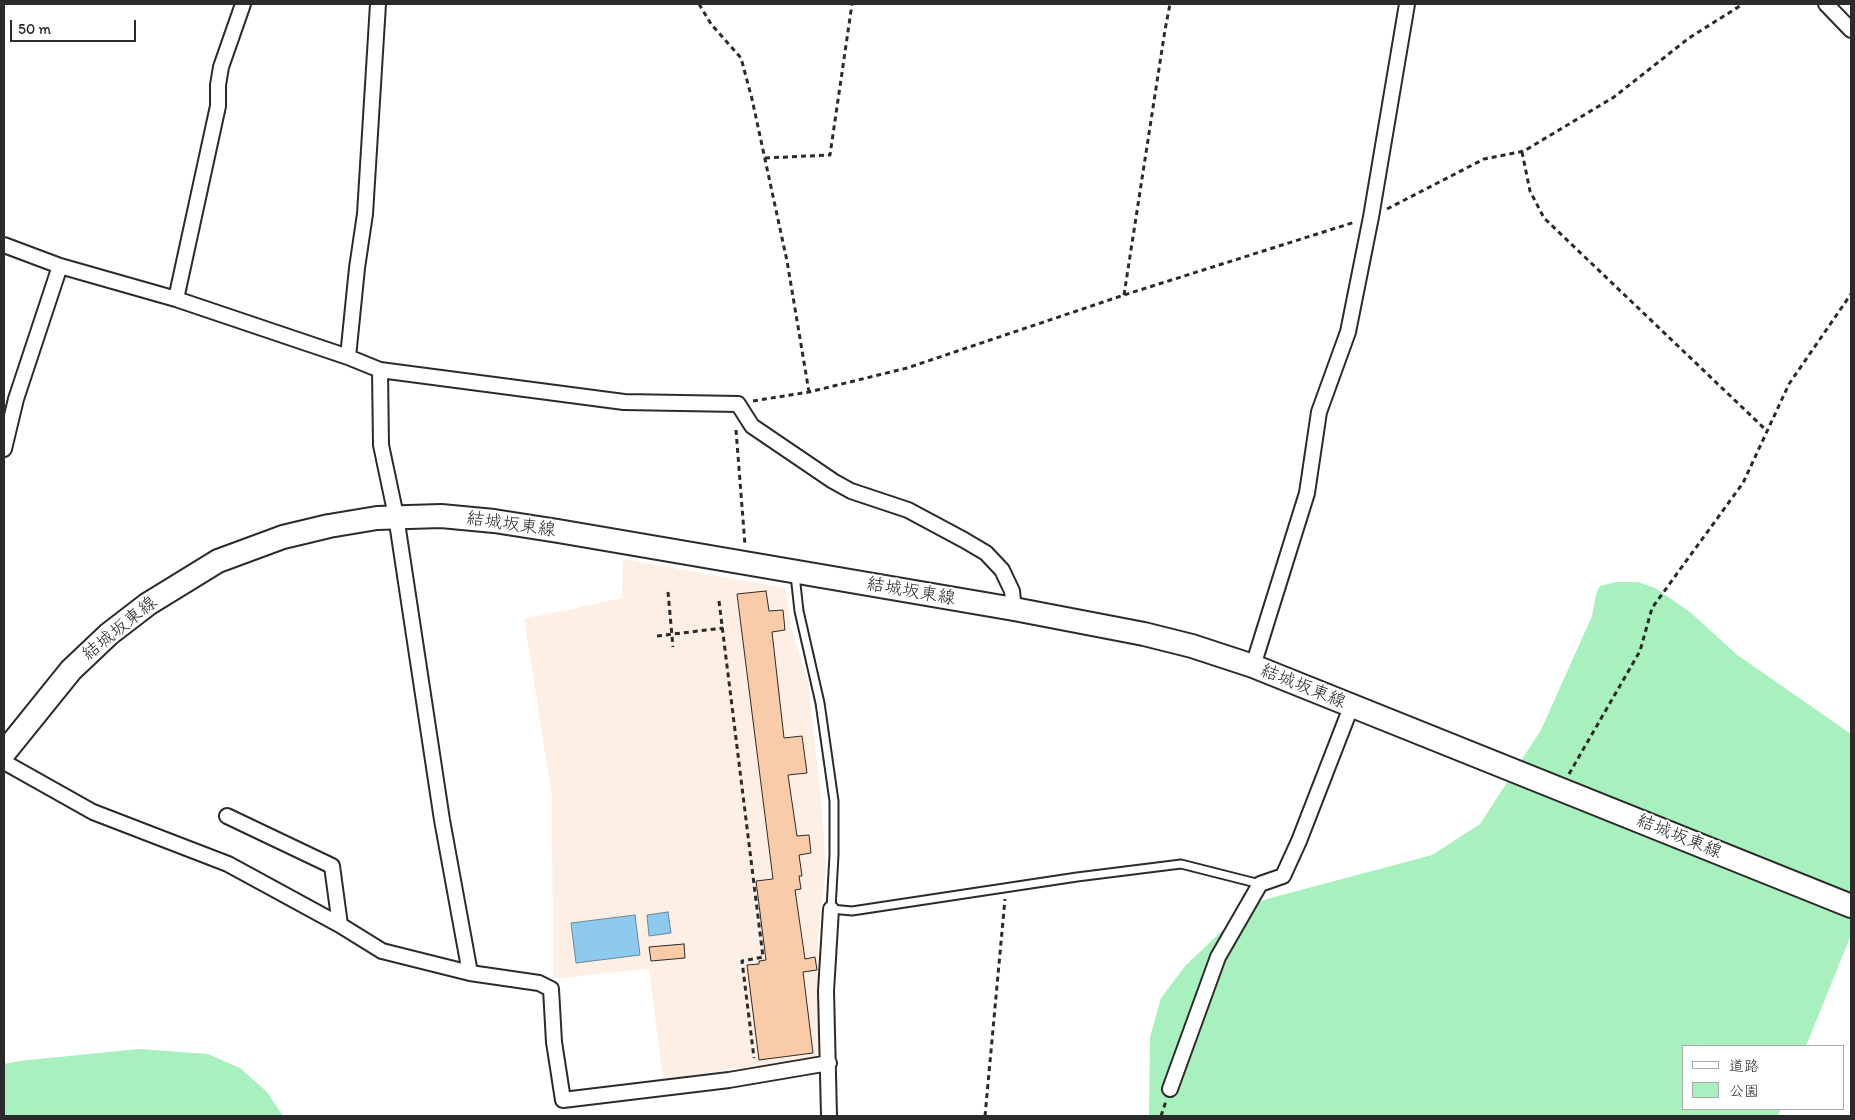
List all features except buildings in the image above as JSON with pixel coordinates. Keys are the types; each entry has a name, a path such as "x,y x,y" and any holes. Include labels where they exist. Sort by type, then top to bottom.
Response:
{"main road":[{"name":"結城坂東線","path":"4,753 77,664 109,634 148,604 218,561 283,537 343,523 396,516 441,516 494,521 1014,609 1144,634 1192,646 1253,666 1351,707 1851,906"}],"street":[{"path":"176,299 218,106 218,84 221,67 243,4"},
{"path":"348,357 357,268 365,214 378,4"},
{"path":"1253,666 1307,493 1319,412 1348,332 1371,217 1407,4"},
{"path":"1826,4 1851,30"},
{"path":"4,245 60,266 176,299 348,357 380,370 624,402 736,404 752,426 839,484 851,491 908,510 986,554 1002,570 1012,591 1014,609"},
{"path":"4,449 16,399 60,266"},
{"path":"380,370 381,445 396,516 442,820 470,973"},
{"path":"1170,1089 1218,957 1260,884 1283,876 1299,841 1351,707"},
{"path":"4,762 93,812 228,864 340,924 382,951 470,973 539,983 551,989 554,1042 563,1100 729,1080 829,1063"},
{"path":"227,816 332,866 340,924"},
{"path":"829,1116 826,991 831,908"}],"lane":[{"path":"795,572 799,612 820,703 834,801 834,855 831,908 852,912 1006,888 1181,864 1260,884"}],"path":[{"path":"699,4 711,24 741,58 788,261 809,392"},
{"path":"765,158 830,155 852,4"},
{"path":"1124,295 1170,4"},
{"path":"747,564 736,404 809,392 907,368 1124,295 1371,217 1484,159 1522,152 1614,97 1689,38 1743,4"},
{"path":"1522,152 1530,191 1544,218 1767,432"},
{"path":"1561,790 1640,651 1652,608 1743,482 1789,384 1851,294"},
{"path":"668,592 673,647"},
{"path":"719,601 763,957 742,961 754,1058"},
{"path":"657,636 723,628"},
{"path":"985,1116 1006,888"}],"shaded area":[{"path":"623,559 785,588 791,627 808,681 821,799 826,866 818,934 822,1057 663,1079 649,969 553,979 552,797 524,619 622,598"}],"green space":[{"path":"1616,582 1638,582 1655,588 1690,612 1736,654 1851,734 1851,935 1806,1045 1682,1045 1682,1110 1781,1110 1778,1116 1149,1116 1150,1037 1161,998 1186,965 1245,909 1267,899 1432,855 1480,824 1541,730 1592,616 1596,594 1600,586"},
{"path":"139,1049 208,1054 240,1068 267,1092 283,1116 4,1116 4,1064"}],"water":[{"path":"668,912 671,933 649,936 647,915"},
{"path":"635,915 640,955 576,963 571,923"}]}
